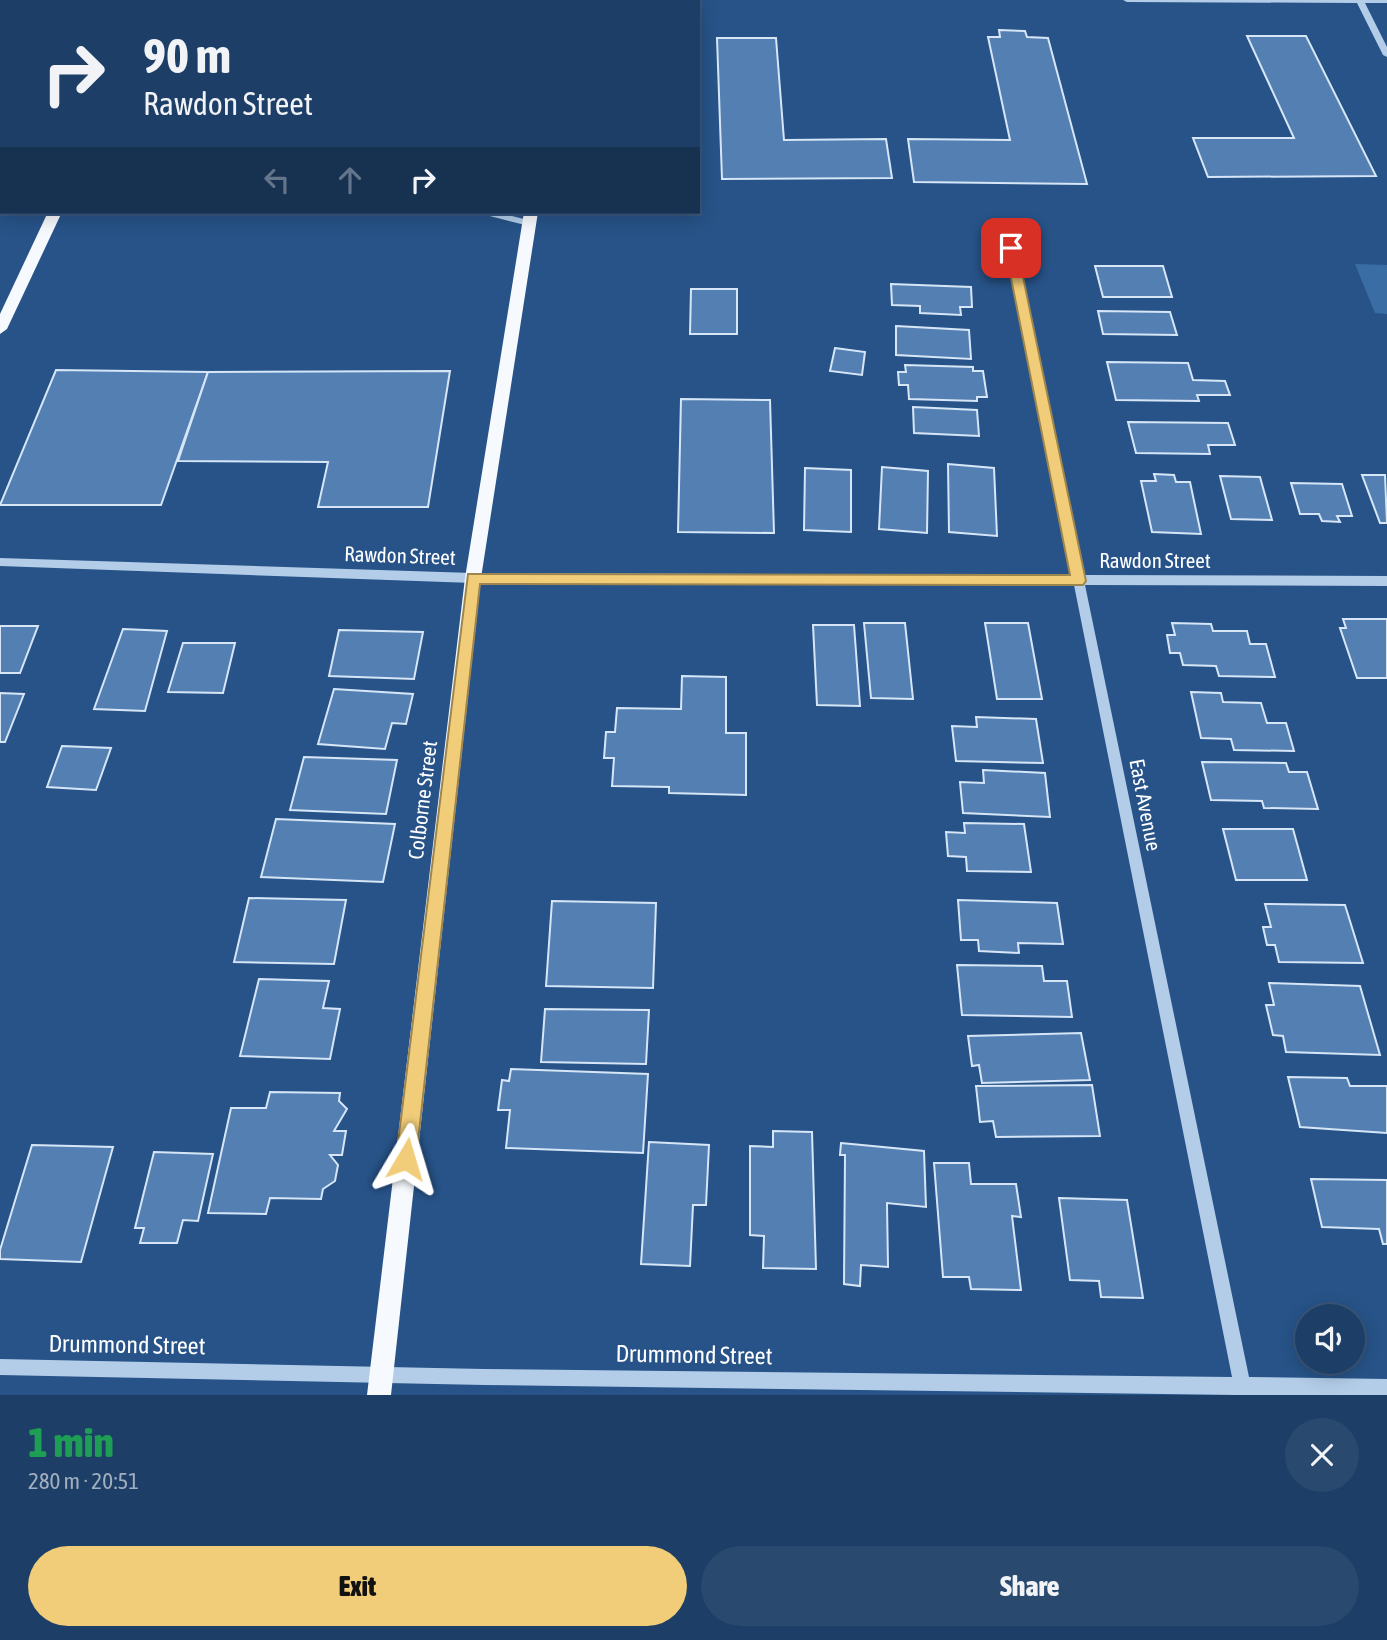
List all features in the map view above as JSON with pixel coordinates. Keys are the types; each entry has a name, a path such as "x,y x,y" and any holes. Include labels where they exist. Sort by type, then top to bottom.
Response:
{"main road":[{"path":"0,329 54,214"},
{"name":"Colborne Street","path":"380,1385 473,578 530,218"}],"street":[{"path":"1127,0 1387,1"},
{"path":"1360,1 1387,55"},
{"path":"500,214 530,218"},
{"name":"East Avenue","path":"1006,223 1243,1391"},
{"name":"Rawdon Street","path":"0,562 473,578 1387,580"},
{"name":"Drummond Street","path":"0,1367 380,1385 1243,1391 1387,1388"}],"shaded area":[{"path":"1355,264 1387,265 1387,314 1375,313"}],"building":[{"path":"999,30 1025,31 1027,37 1048,38 1087,184 914,182 908,139 1010,140 988,37 1000,37"},
{"path":"1247,36 1306,36 1376,176 1208,177 1193,138 1294,138"},
{"path":"717,38 776,38 784,140 886,139 892,178 722,179"},
{"path":"1095,266 1163,266 1172,297 1103,297"},
{"path":"891,284 971,287 972,307 960,307 961,315 920,313 920,306 892,305"},
{"path":"691,289 737,289 737,334 690,334"},
{"path":"1098,311 1170,312 1177,335 1103,334"},
{"path":"896,326 969,330 971,359 896,355"},
{"path":"835,348 865,352 862,375 830,371"},
{"path":"1107,362 1188,363 1193,380 1225,381 1230,395 1197,395 1199,401 1116,400"},
{"path":"905,365 973,367 973,371 983,371 987,397 977,397 977,401 909,399 908,385 899,385 898,372 906,372"},
{"path":"56,370 208,372 161,505 0,505"},
{"path":"450,371 428,507 318,507 328,462 178,461 208,372"},
{"path":"681,399 770,400 774,533 678,532"},
{"path":"913,407 977,410 979,436 914,433"},
{"path":"1128,422 1228,423 1235,445 1208,445 1210,454 1136,453"},
{"path":"948,464 994,468 997,536 949,532"},
{"path":"882,467 928,471 927,533 879,529"},
{"path":"805,468 851,470 851,532 804,530"},
{"path":"1154,474 1174,475 1176,482 1190,482 1201,534 1152,532 1141,481 1156,481"},
{"path":"1362,475 1385,475 1387,523 1380,523"},
{"path":"1220,476 1260,477 1272,520 1231,519"},
{"path":"1291,483 1342,484 1352,516 1337,516 1340,522 1322,521 1319,514 1300,514"},
{"path":"1343,619 1387,619 1387,678 1357,678 1340,628 1346,628"},
{"path":"864,623 905,623 913,699 871,698"},
{"path":"985,623 1028,623 1042,699 997,699"},
{"path":"1172,623 1211,624 1213,631 1247,631 1250,644 1266,644 1275,677 1219,676 1216,666 1183,665 1180,653 1170,653 1167,635 1175,635"},
{"path":"813,625 854,625 860,706 817,705"},
{"path":"0,626 38,626 20,673 0,673"},
{"path":"123,629 167,631 145,711 94,709"},
{"path":"339,630 423,632 414,679 329,676"},
{"path":"183,643 235,643 223,693 168,692"},
{"path":"682,676 726,677 726,733 746,733 746,795 669,793 669,787 612,786 614,758 604,758 606,732 615,732 617,708 681,709"},
{"path":"334,689 413,694 406,724 392,723 385,749 318,744"},
{"path":"1191,692 1221,693 1223,702 1261,703 1267,723 1286,723 1294,751 1234,750 1231,739 1201,738"},
{"path":"0,693 24,694 5,742 0,742"},
{"path":"976,717 1036,719 1043,763 956,761 952,726 977,727"},
{"path":"62,746 111,748 96,790 47,787"},
{"path":"304,757 397,760 386,814 290,810"},
{"path":"1202,762 1286,763 1289,772 1307,772 1318,809 1264,808 1262,801 1211,800"},
{"path":"983,770 1045,773 1050,817 963,813 960,782 984,783"},
{"path":"276,819 395,824 383,882 261,877"},
{"path":"964,823 1024,824 1031,872 967,871 966,857 948,856 946,832 965,833"},
{"path":"1223,829 1293,829 1307,880 1236,880"},
{"path":"249,898 346,900 334,964 234,962"},
{"path":"958,900 1057,903 1063,944 1018,943 1019,953 979,951 978,940 961,940"},
{"path":"552,901 656,903 653,988 546,986"},
{"path":"1265,904 1345,905 1363,963 1279,962 1275,945 1267,945 1263,927 1271,927"},
{"path":"957,965 1042,966 1044,981 1067,981 1072,1017 962,1015"},
{"path":"259,979 329,981 323,1008 340,1009 330,1059 240,1056"},
{"path":"1269,983 1360,986 1380,1055 1286,1052 1283,1036 1273,1035 1266,1005 1274,1005"},
{"path":"545,1009 649,1010 646,1064 541,1062"},
{"path":"1081,1033 1090,1080 982,1083 979,1065 972,1066 968,1036"},
{"path":"511,1069 648,1074 643,1153 506,1148 510,1110 498,1110 502,1080 509,1081"},
{"path":"1288,1077 1347,1078 1350,1086 1387,1086 1387,1133 1300,1127"},
{"path":"1092,1085 1100,1136 996,1137 993,1121 980,1122 976,1086"},
{"path":"270,1092 340,1093 339,1101 347,1109 334,1131 346,1131 342,1155 330,1155 338,1165 335,1181 323,1189 321,1199 270,1198 266,1214 208,1213 231,1108 266,1108"},
{"path":"773,1131 812,1132 816,1269 763,1268 764,1236 750,1235 750,1146 773,1147"},
{"path":"649,1142 709,1145 706,1205 693,1205 690,1266 641,1264"},
{"path":"841,1143 924,1151 926,1207 887,1203 888,1267 861,1265 860,1286 844,1284 845,1155 840,1155"},
{"path":"32,1145 113,1147 81,1262 0,1259 0,1250"},
{"path":"154,1152 213,1154 198,1221 183,1220 177,1243 140,1243 144,1228 135,1228"},
{"path":"934,1163 969,1163 971,1184 1016,1184 1021,1217 1012,1216 1021,1290 971,1289 969,1277 943,1277"},
{"path":"1311,1179 1387,1180 1387,1244 1383,1244 1379,1229 1322,1227"},
{"path":"1059,1198 1127,1200 1143,1298 1101,1297 1099,1281 1070,1280"}],"route":[{"path":"406,1159 473,578 1078,581 1011,248"}]}
